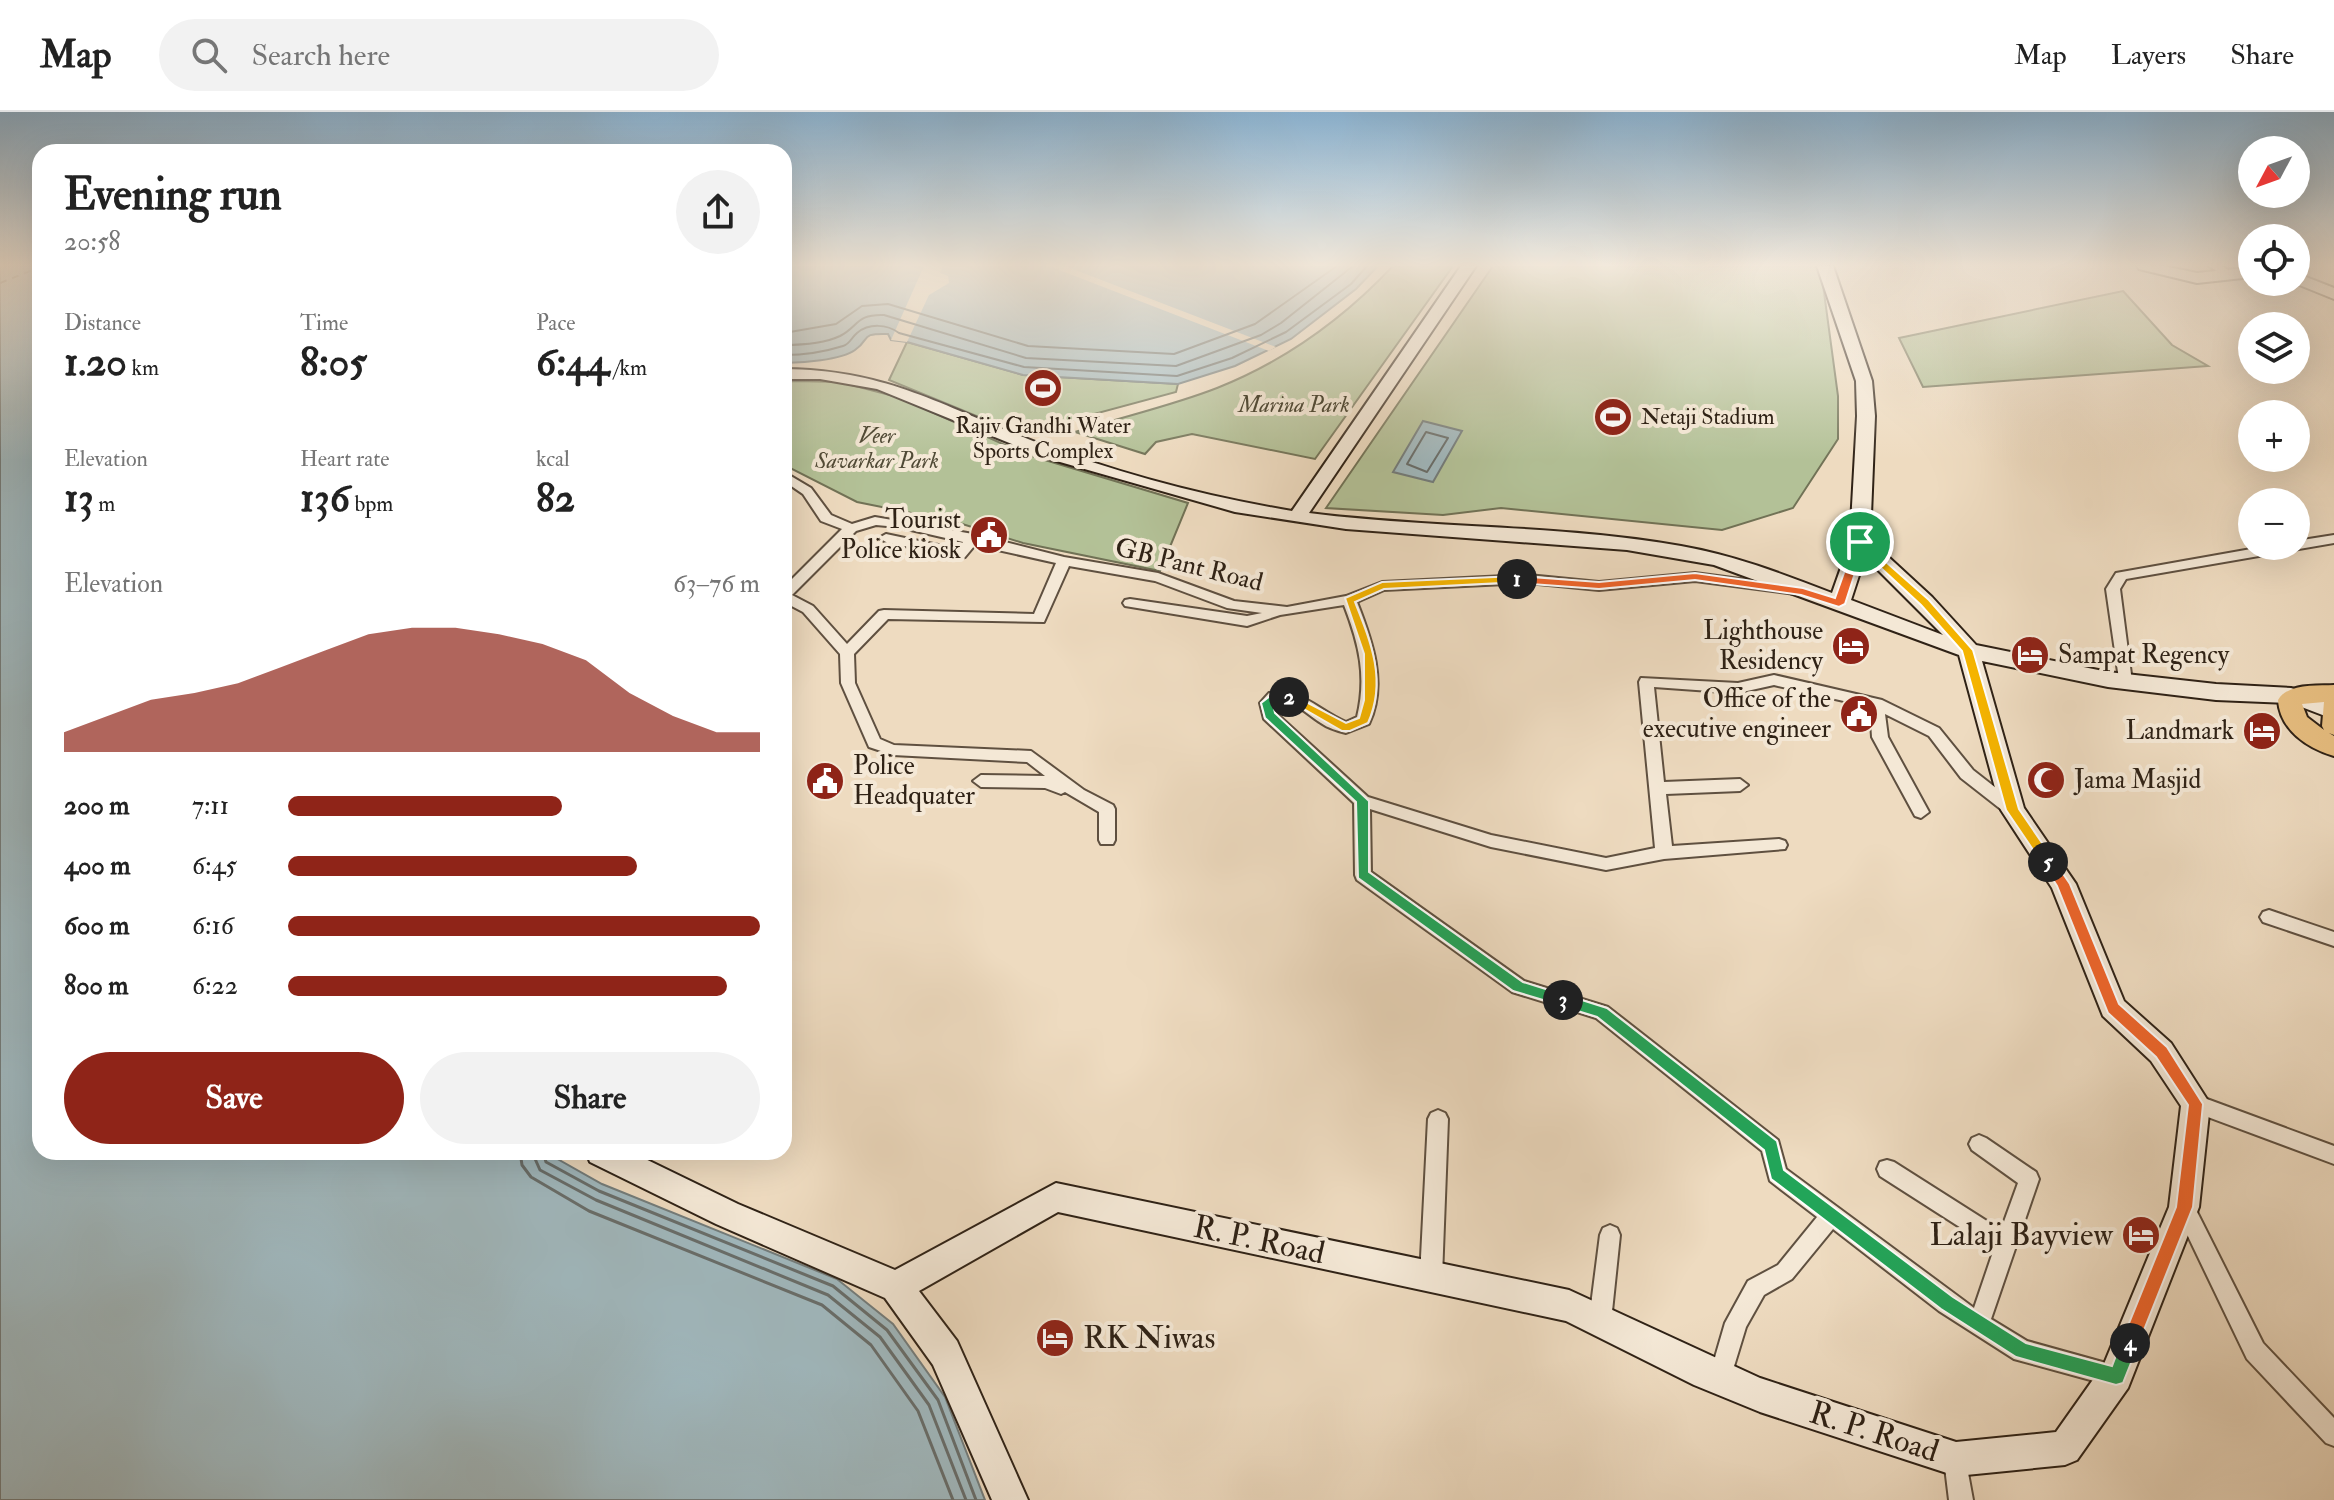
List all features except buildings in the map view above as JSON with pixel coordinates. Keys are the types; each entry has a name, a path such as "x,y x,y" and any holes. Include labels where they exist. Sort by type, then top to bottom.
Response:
{"main road":[{"path":"2295,708 2334,712"},
{"path":"2295,708 2334,747"}],"street":[{"path":"1297,517 1425,331"},
{"path":"1839,604 1860,542 1866,416 1864,381 1847,331"},
{"path":"792,374 846,375 883,383 1086,466 1238,506 1297,517 1587,541 1680,552 1730,562 1968,650 2067,673 2216,692 2295,708 2328,730 2334,712"},
{"path":"792,481 807,491 826,518 851,528 792,588"},
{"name":"GB Pant Road","path":"851,528 875,521 898,523 1064,561 1158,577 1232,605 1287,611 1349,600 1382,586 1528,579 1599,586 1695,577 1803,591"},
{"path":"886,538 960,554 973,538"},
{"path":"2310,543 2334,539"},
{"path":"1860,542 1925,602 1968,650 2013,810"},
{"path":"2125,682 2113,589 2121,576 2238,556"},
{"path":"847,653 884,614 1039,619 1064,561"},
{"path":"792,600 808,609 847,653 848,683 874,743 893,750 1031,757 1078,794"},
{"path":"1349,600 1370,654 1370,700 1364,720 1346,728 1289,697 1274,697 1267,703 1269,715 1362,801 1491,841 1606,864 1664,853 1779,845"},
{"path":"1130,603 1247,621 1287,611"},
{"path":"1664,853 1646,682 1738,688 1774,680 1877,704 1934,732 1967,774 2013,810 2063,884 2113,1008 2161,1052 2196,1104 2334,1155"},
{"path":"1877,704 1880,737 1921,812"},
{"path":"981,781 1046,782 1078,794 1107,809 1107,840"},
{"path":"1659,788 1740,785"},
{"path":"1362,801 1363,875 1518,987 1602,1012 1771,1146 1777,1174 1947,1303 2022,1351 2116,1376"},
{"path":"2269,917 2334,939"},
{"name":"R. P. Road","path":"896,1287 1056,1197 1569,1306 1760,1395 1956,1459 2065,1448 2116,1376 2184,1207 2196,1104"},
{"path":"1431,1277 1438,1119"},
{"path":"1979,1144 2029,1179 1979,1323"},
{"path":"617,1160 727,1214 896,1287 945,1353 1010,1500"},
{"path":"1887,1169 2006,1245"},
{"path":"2184,1207 2255,1351 2334,1435"},
{"path":"1720,1378 1736,1323 1756,1288 1785,1272 1831,1215"},
{"path":"1600,1321 1610,1235"},
{"path":"1956,1459 1961,1500"}],"green space":[{"name":"Marina Park","path":"1320,331 1407,331 1315,459 1192,434 1156,442 1145,454 1075,432 1200,394 1266,365"},
{"name":"Netaji Stadium","path":"1448,331 1829,331 1838,396 1838,439 1793,508 1722,530 1501,508 1443,515 1326,508"},
{"path":"1933,331 2159,331 2172,345 2208,366 1923,387 1899,338"},
{"name":"Rajiv Gandhi Water Sports Complex","path":"907,342 1023,375 1178,384 1176,392 1020,434 889,380"},
{"name":"Veer Savarkar Park","path":"792,381 840,382 901,398 1025,454 1188,503 1160,571 1023,543 956,522 857,502 792,469"}],"water":[{"path":"0,331 32,331 32,1160 559,1160 602,1184 837,1279 893,1324 945,1397 985,1500 0,1500"},
{"path":"792,331 1302,331 1235,366 1178,384 1023,375 891,340 888,334 869,336 849,353 792,363"},
{"path":"1423,421 1462,431 1433,482 1393,472"}],"pier":[{"path":"895,331 912,331 907,342 891,340"},
{"path":"1217,331 1234,331 1276,347 1269,351"}],"place":[{"name":"Rajiv Gandhi Water Sports Complex","path":"1043,388"},
{"name":"Netaji Stadium","path":"1613,417"},
{"name":"Tourist Police kiosk","path":"989,535"},
{"name":"Lighthouse Residency","path":"1851,646"},
{"name":"Sampat Regency","path":"2030,655"},
{"name":"Office of the executive engineer","path":"1859,714"},
{"name":"Landmark","path":"2262,731"},
{"name":"Jama Masjid","path":"2046,780"},
{"name":"Police Headquater","path":"825,781"},
{"name":"Lalaji Bayview","path":"2141,1235"},
{"name":"RK Niwas","path":"1055,1338"}],"route":[{"path":"1860,542 1925,602 1968,650 2013,810 2063,884 2113,1008 2161,1052 2196,1104 2184,1207 2116,1376 2022,1351 1947,1303 1777,1174 1771,1146 1602,1012 1518,987 1363,875 1362,801 1269,715 1267,703 1274,697 1289,697 1346,728 1364,720 1370,700 1370,654 1349,600 1382,586 1528,579 1599,586 1695,577 1803,591 1839,604 1860,542"}]}
